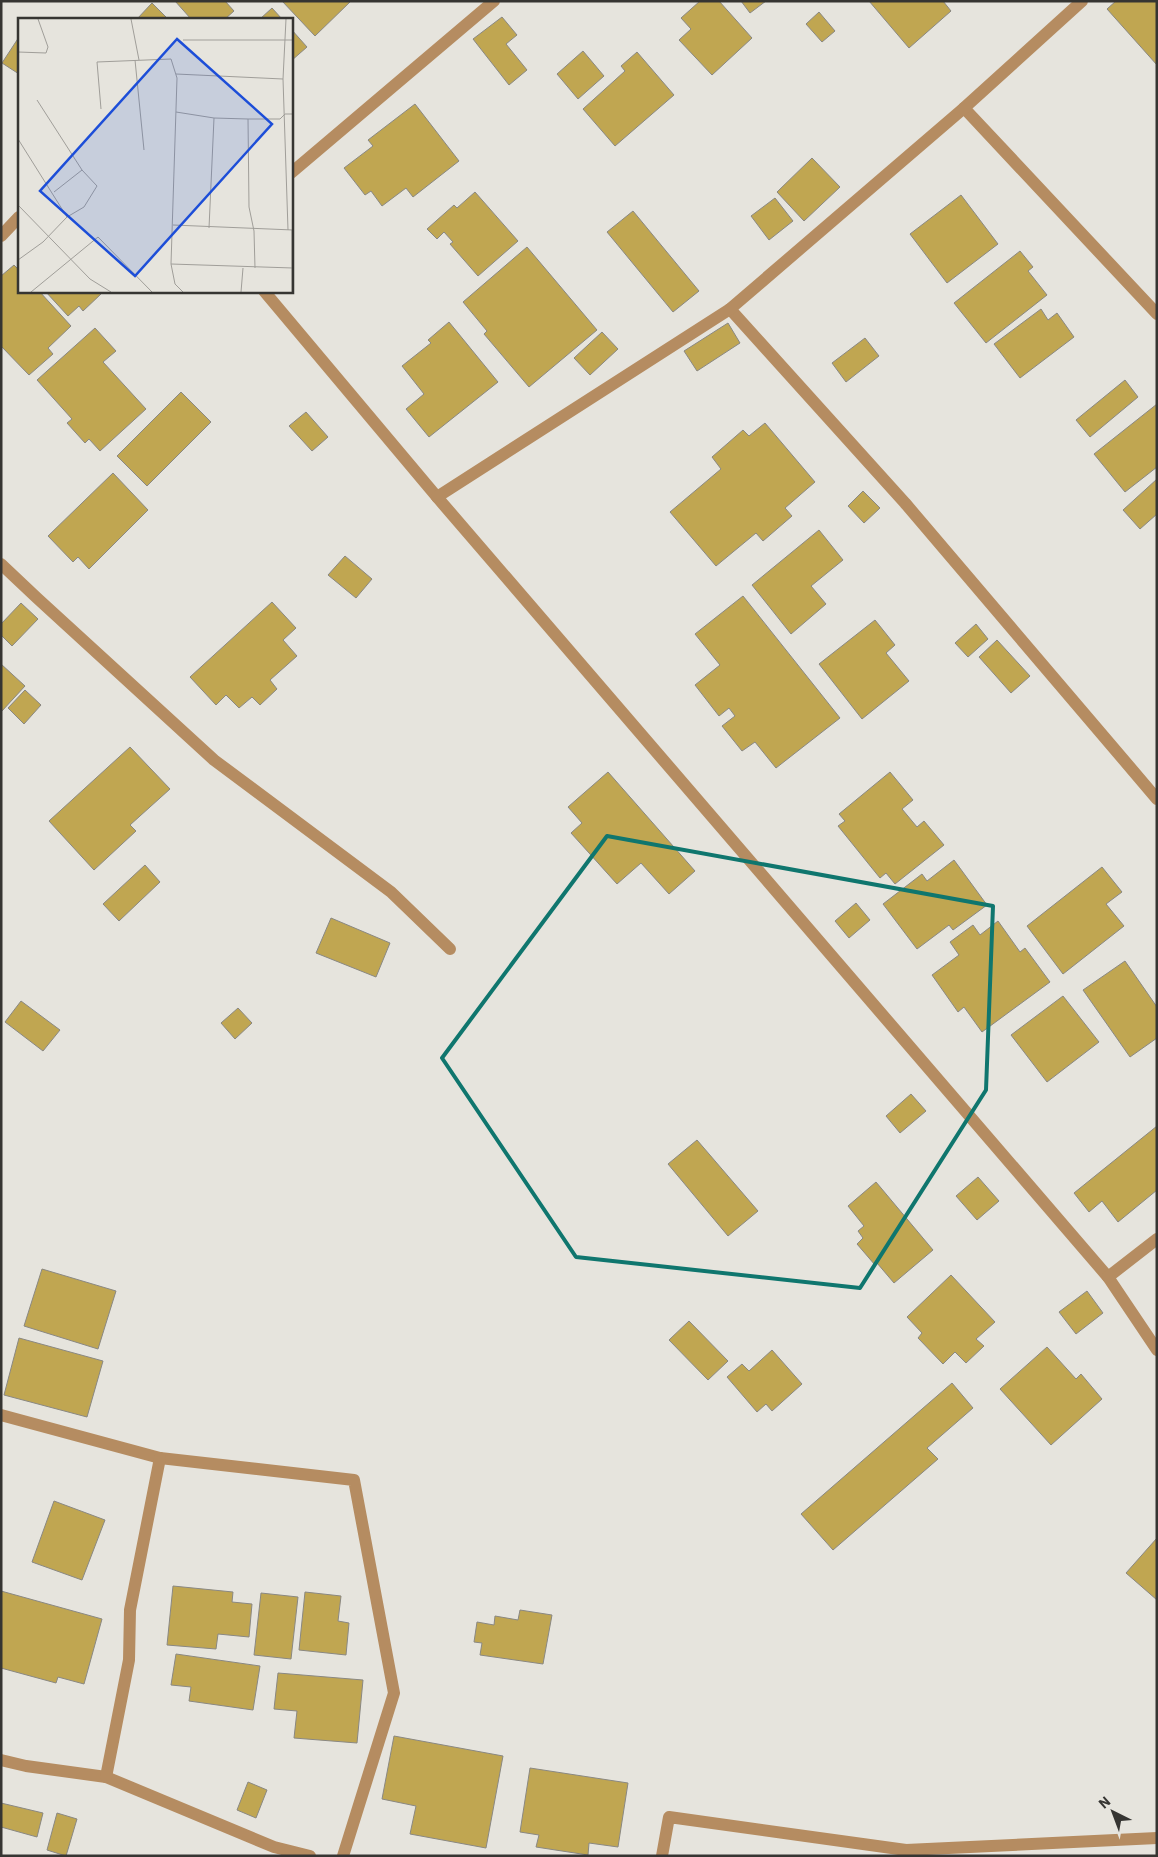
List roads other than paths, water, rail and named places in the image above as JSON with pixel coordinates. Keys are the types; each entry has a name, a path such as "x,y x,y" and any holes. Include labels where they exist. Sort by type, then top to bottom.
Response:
{"street":[{"path":"292,172 494,1"},
{"path":"437,496 730,309 964,108 1082,1"},
{"path":"964,108 1157,314"},
{"path":"1,236 18,218"},
{"path":"265,292 437,496 1108,1277 1157,1350"},
{"path":"730,309 905,503 1157,799"},
{"path":"1,564 214,760 391,892 450,949"},
{"path":"1108,1277 1157,1239"},
{"path":"1,1415 160,1458 354,1480 394,1693 343,1856"},
{"path":"106,1777 129,1660 130,1610 160,1458"},
{"path":"1,1760 26,1766 106,1777 274,1847 310,1856"},
{"path":"662,1856 669,1817 906,1850 1157,1838"}]}
